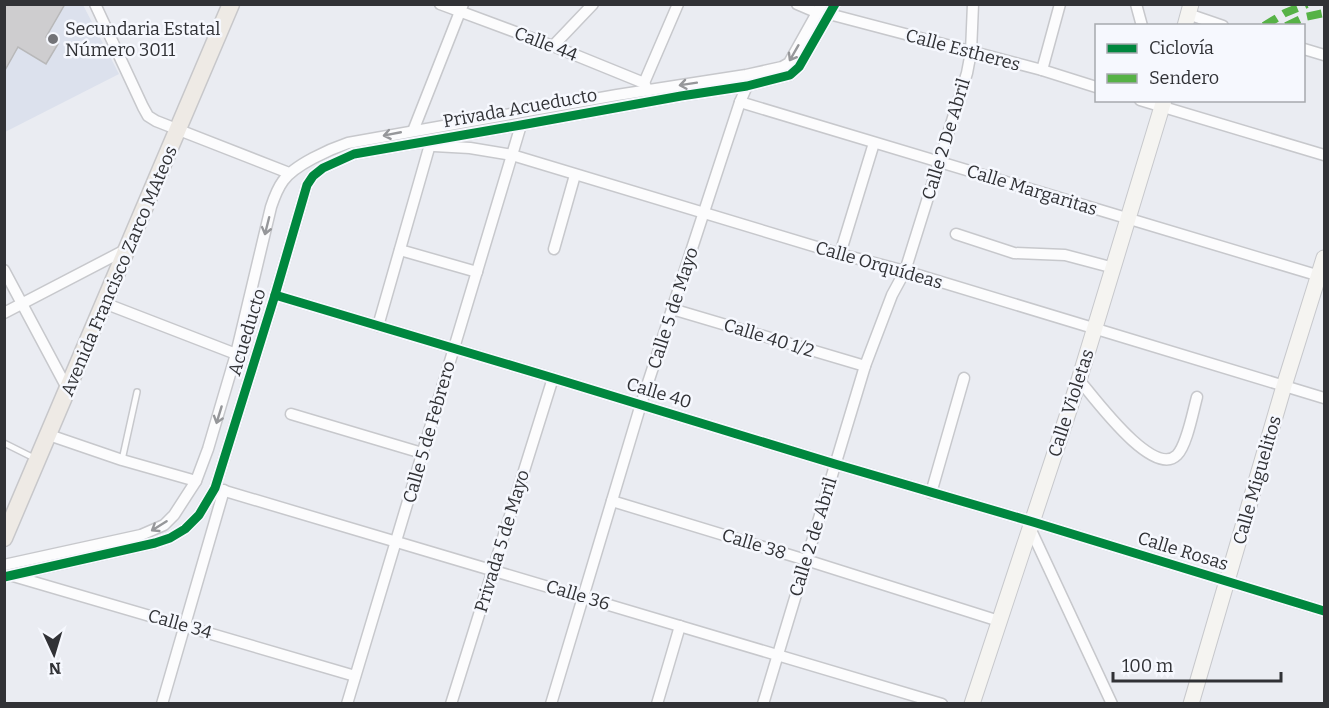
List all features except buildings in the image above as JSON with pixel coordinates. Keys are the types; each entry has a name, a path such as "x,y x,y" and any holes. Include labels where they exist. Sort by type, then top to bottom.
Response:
{"main road":[{"name":"Avenida Francisco Zarco MAteos","path":"4,538 231,4"}],"street":[{"path":"95,4 148,116 290,173"},
{"name":"Calle 44","path":"440,4 461,8 646,87"},
{"path":"553,46 593,4"},
{"path":"646,87 678,4"},
{"name":"Calle Estheres","path":"797,4 826,9 1095,87"},
{"name":"Calle 2 De Abril","path":"905,271 967,73 971,52 973,4"},
{"path":"1042,70 1060,4"},
{"path":"1136,4 1141,24"},
{"path":"413,131 461,8"},
{"path":"747,81 790,75 795,72 826,9"},
{"path":"1188,15 1217,24"},
{"path":"1305,49 1324,55"},
{"name":"Privada Acueducto","path":"290,173 324,152 348,143 477,121 646,87 747,81"},
{"name":"Privada Acueducto","path":"307,185 323,168 354,154 430,143 681,96 747,81"},
{"name":"Calle 5 de Mayo","path":"551,704 641,404 747,81"},
{"name":"Calle Margaritas","path":"740,102 1322,276"},
{"path":"1164,104 1324,155"},
{"name":"Calle Violetas","path":"972,704 1079,380 1164,104"},
{"path":"477,121 479,133"},
{"name":"Calle 5 de Febrero","path":"347,704 521,125"},
{"path":"378,326 430,143"},
{"name":"Calle Orquídeas","path":"430,143 512,156 840,254 905,271 1324,398"},
{"path":"840,254 874,143"},
{"name":"Acueducto","path":"196,481 236,354 271,207 282,181 290,173"},
{"path":"554,249 575,175"},
{"name":"Acueducto","path":"219,489 307,185"},
{"path":"956,234 1014,253 1065,255 1114,268"},
{"path":"4,314 128,248"},
{"path":"400,250 477,272"},
{"name":"Calle Miguelitos","path":"1191,704 1284,386 1322,276 1324,258"},
{"path":"4,270 68,390"},
{"name":"Calle 2 de Abril","path":"763,704 865,366 892,294 905,271"},
{"name":"Calle 40","path":"275,295 641,404 1031,525"},
{"path":"105,303 236,354"},
{"name":"Calle 40 1/2","path":"672,309 865,366"},
{"name":"Privada 5 de Mayo","path":"451,704 553,378"},
{"path":"931,493 963,378"},
{"path":"1079,380 1131,440 1152,456 1165,459 1178,454 1183,445 1197,397"},
{"path":"291,414 422,453"},
{"path":"4,565 141,535 153,530 164,525 174,515 196,481 122,460 49,435"},
{"path":"7,575 170,538 185,529 219,489"},
{"path":"162,704 185,626 219,489"},
{"name":"Calle 36","path":"219,489 942,704"},
{"name":"Calle 38","path":"612,501 999,621"},
{"path":"1031,525 1112,704"},
{"name":"Calle Rosas","path":"1031,525 1324,611"},
{"name":"Calle 34","path":"7,575 355,676"},
{"path":"657,704 680,626"}],"lane":[{"path":"122,460 138,392"},
{"path":"4,442 38,460"}],"shaded area":[{"name":"Secundaria Estatal Número 3011","path":"5,5 83,5 119,74 5,132"}],"marked path":[{"path":"1267,24 1285,13 1307,4"},
{"path":"1290,24 1305,17 1324,13"}],"cycle path":[{"path":"4,577 155,543 170,538 185,529 199,515 215,488 307,185 323,168 354,154 747,86 790,75 799,67 835,4"},
{"path":"275,295 1324,611"}],"place":[{"name":"Secundaria Estatal Número 3011","path":"53,39"}]}
